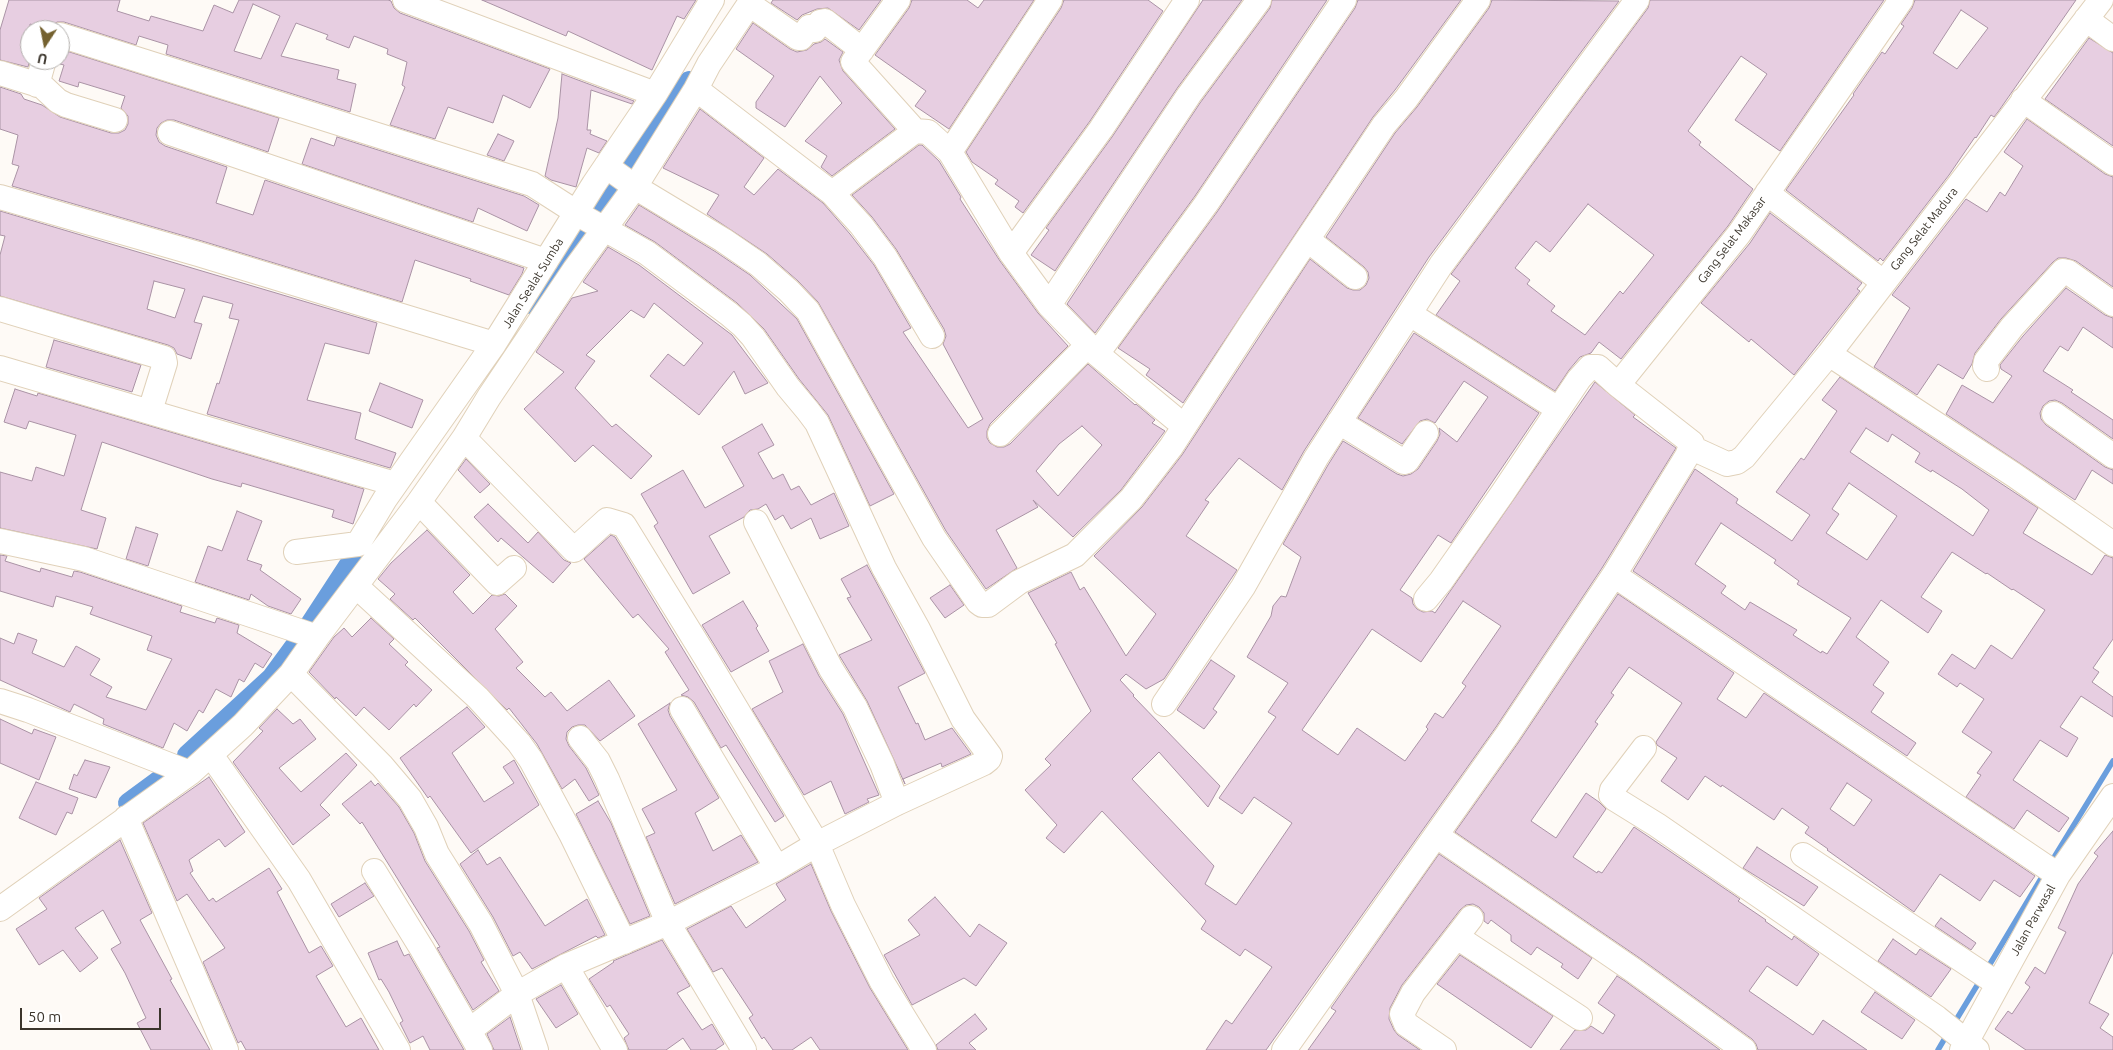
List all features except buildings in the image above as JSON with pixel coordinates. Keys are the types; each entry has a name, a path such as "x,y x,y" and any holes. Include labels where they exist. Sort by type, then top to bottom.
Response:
{"street":[{"path":"406,0 655,94"},
{"name":"Jalan Sealat Sumba","path":"363,565 395,484 489,350 546,261 592,221 620,176 655,94 712,0"},
{"path":"898,0 853,62 915,131"},
{"path":"950,152 1050,0"},
{"path":"1011,253 1101,129 1187,0"},
{"path":"1049,305 1189,95 1259,0"},
{"path":"1000,434 1092,350 1206,204 1344,0"},
{"path":"620,176 758,264 790,291 808,311 934,538 964,584 982,605 988,605 1019,582 1075,555 1131,499 1184,426 1384,125 1406,100 1478,0"},
{"path":"1164,704 1243,587 1291,499 1445,258 1637,0"},
{"name":"Gang Selat Makasar","path":"1618,385 1709,272 1767,194 1901,0"},
{"name":"Gang Selat Madura","path":"1690,452 1727,464 1737,462 1744,457 1829,354 2101,0"},
{"path":"0,909 190,773 211,755 291,674 363,565 419,502 464,438 505,374 592,221 620,176 696,89 709,64 751,2 798,38 801,38 809,27 815,30 820,22 824,21 862,50"},
{"path":"2086,19 2113,39"},
{"path":"70,38 532,184 659,261 742,325 788,387 808,410 825,438 884,568 963,719 990,756 989,760 897,803 817,844 777,868 668,922 566,966 517,994 475,1040 374,871"},
{"path":"36,84 41,70"},
{"path":"0,73 36,84 46,89 62,104 115,120"},
{"path":"696,89 832,193 861,225 885,257 932,336"},
{"path":"2023,100 2113,163"},
{"path":"832,193 915,131 928,132 950,152 1011,253 1049,305 1092,350 1184,426"},
{"path":"170,133 546,261"},
{"path":"1767,194 1883,282"},
{"path":"0,197 198,254 489,350 505,374"},
{"path":"1308,240 1355,277"},
{"path":"1987,369 1985,366 1986,361 2012,327 2063,271 2068,272 2113,304"},
{"path":"0,309 164,358 165,363 150,411"},
{"path":"1410,314 1558,409"},
{"path":"1829,354 2014,475 2113,544"},
{"path":"1284,1050 1437,836 1614,575 1690,452 1692,443 1598,367 1590,367 1579,379 1502,494 1441,581 1426,599"},
{"path":"0,368 395,484"},
{"path":"2054,414 2113,456"},
{"path":"1340,422 1404,462 1407,461 1426,433"},
{"path":"464,438 574,550 607,520 624,526 706,658 817,844 843,905 882,982 924,1050"},
{"path":"419,502 497,583 514,568"},
{"path":"756,522 831,669 855,707 882,764 897,803"},
{"path":"0,541 84,559 122,570 294,631 317,637"},
{"path":"296,552 363,565 519,743 531,760 571,834 624,942"},
{"path":"1614,575 2058,875"},
{"path":"291,674 382,766 410,799 426,827 437,854 481,924 517,994 536,1050"},
{"path":"0,701 28,710 190,773"},
{"path":"682,709 777,868"},
{"path":"580,738 598,761 607,779 668,922 744,1050"},
{"path":"1644,748 1612,790 1611,795 1615,799 1657,825 1937,1018 1966,1044"},
{"path":"211,755 298,880 398,1050"},
{"name":"Jalan Parwasal","path":"1966,1044 1987,977 2113,798"},
{"path":"126,818 226,1050"},
{"path":"1437,836 1633,970 1744,1050"},
{"path":"1803,855 1987,977"},
{"path":"1444,1050 1406,1024 1402,1014 1413,993 1471,918"},
{"path":"1457,938 1580,1018"},
{"path":"566,966 616,1050"}],"waterway":[{"path":"531,304 689,81"},
{"path":"187,755 272,677 305,632 369,534"},
{"path":"2050,864 2113,761"},
{"path":"128,803 162,778"},
{"path":"1987,969 2045,872"},
{"path":"1953,1025 1981,979"},
{"path":"1938,1050 1948,1033"}]}
